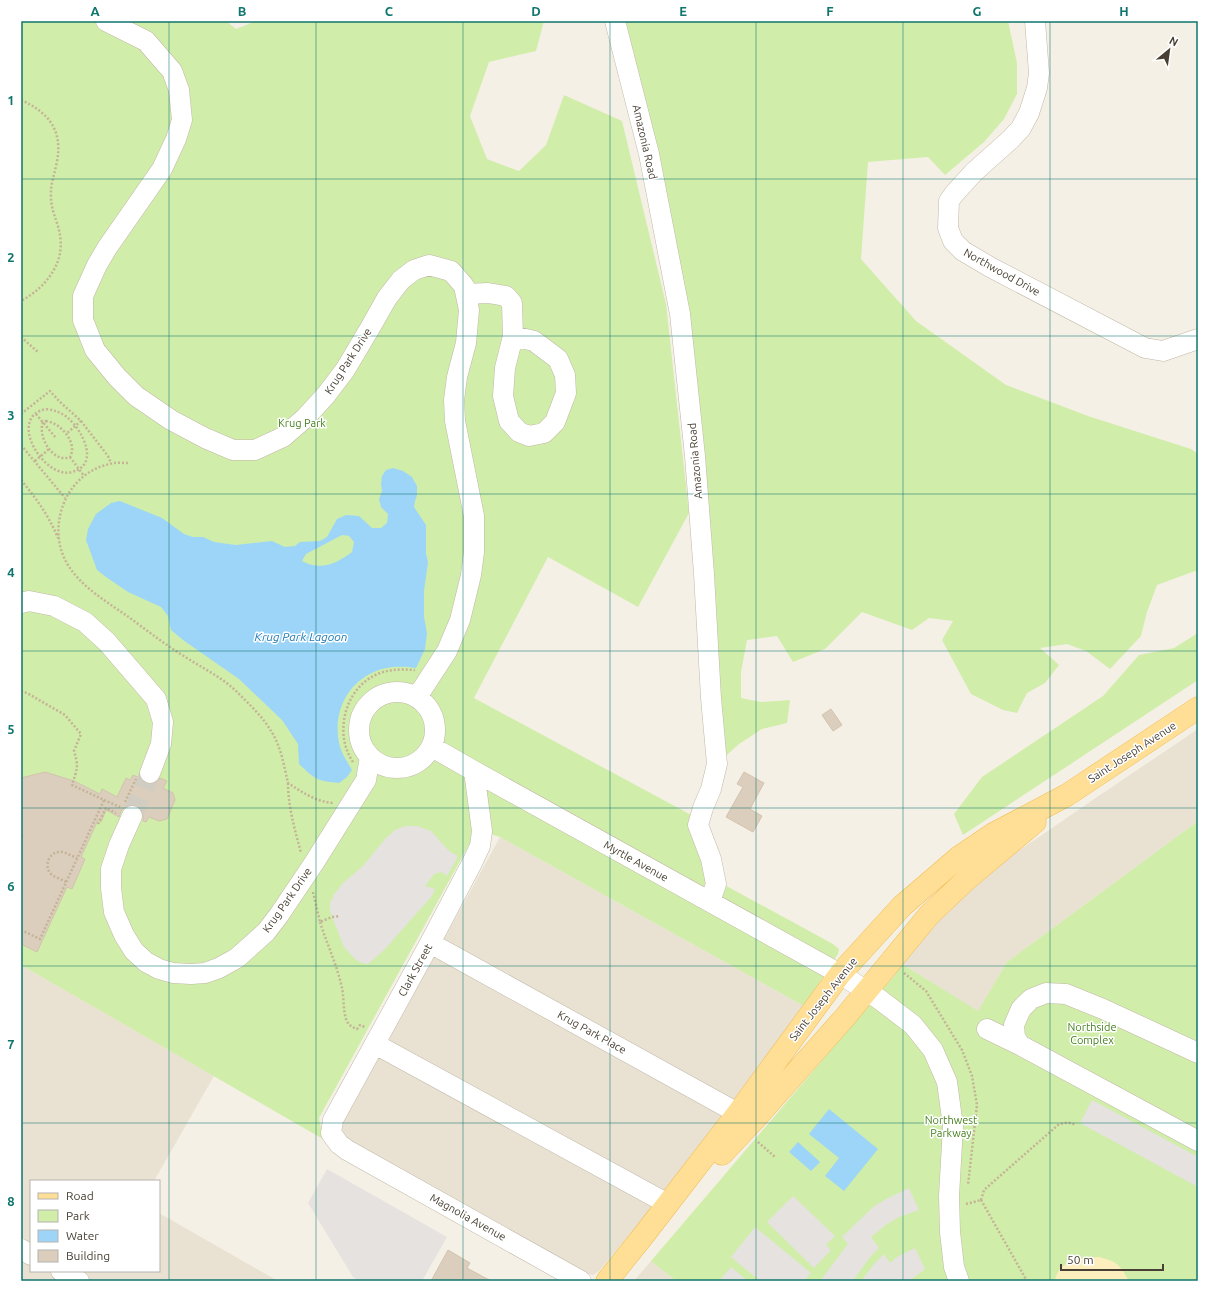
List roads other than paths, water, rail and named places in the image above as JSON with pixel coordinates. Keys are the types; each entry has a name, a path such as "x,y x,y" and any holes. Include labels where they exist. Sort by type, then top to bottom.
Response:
{"main road":[{"name":"Saint Joseph Avenue","path":"607,1281 668,1204 750,1125 840,974 902,906 959,858 993,834 1067,795 1198,708"},
{"name":"Saint Joseph Avenue","path":"643,1236 750,1125 840,1022 929,915 967,879 1067,795"}],"street":[{"name":"Krug Park Drive","path":"106,21 146,41 172,71 179,90 182,120 176,139 162,169 107,248 97,265 83,296 83,320 95,350 117,377 136,396 171,420 205,438 233,450 256,450 283,437 305,418 326,395 344,370 370,328 386,298 401,280 414,270 429,265 451,271 464,286 469,310 466,343 457,377 454,400 455,421 474,516 474,552 471,575 460,620 447,651 417,697"},
{"name":"Amazonia Road","path":"615,21 649,154 680,314 695,464 717,764 711,789 698,825 711,859 716,884 710,902"},
{"name":"Northwood Drive","path":"1035,21 1039,73 1037,88 1029,113 1021,128 962,184 949,201 948,228 953,241 963,251 990,267 1145,348 1163,351 1198,339"},
{"path":"466,294 488,293 506,296 512,303 513,336 505,368 503,396 509,421 518,432 529,436 544,433 555,422 566,393 565,375 558,359 534,341 513,336"},
{"path":"21,603 29,601 54,606 85,622 107,642 156,699 163,722 161,744 150,773"},
{"path":"396,692 406,693 417,697 427,706 434,719 436,733 432,747 424,759 404,768 396,769 363,761 363,748 359,727 362,716 367,707 375,699 385,694 396,692"},
{"name":"Myrtle Avenue","path":"432,747 840,974 866,991"},
{"name":"Krug Park Drive","path":"124,814 119,845 110,869 114,912 124,935 134,951 146,962 159,969 173,973 205,973 219,968 238,958 266,932 279,915 314,863 366,780 363,761"},
{"name":"Clark Street","path":"354,1154 339,1144 331,1133 333,1120 430,943 480,846 482,831 474,771"},
{"name":"Krug Park Place","path":"430,943 750,1125"},
{"path":"866,991 913,1024 933,1050 947,1082 953,1126 950,1183 950,1232 954,1266 959,1281"},
{"path":"1020,1045 1015,1037 1014,1025 1021,1010 1031,999 1046,993 1052,993 1066,994 1103,1009 1198,1053"},
{"path":"987,1029 1020,1045 1198,1141"},
{"path":"377,1040 668,1204"},
{"name":"Magnolia Avenue","path":"354,1154 581,1281"},
{"path":"21,1249 30,1254"},
{"path":"63,1272 79,1281"}],"water":[{"name":"Krug Park Lagoon","path":"393,468 403,471 412,477 417,486 417,495 414,507 426,525 426,554 428,562 424,591 424,617 427,633 425,649 416,668 395,667 379,670 364,677 349,692 340,711 338,732 341,750 352,770 347,777 339,783 320,780 299,764 298,744 282,720 239,679 171,630 168,616 161,607 128,592 97,570 86,540 88,529 96,514 111,503 120,501 162,518 184,534 193,537 203,537 214,542 236,545 272,541 285,547 295,546 300,542 320,541 327,537 337,519 346,515 359,516 372,528 381,528 387,523 388,514 381,507 379,499 382,491 382,476 386,470","holes":["342,535 349,536 354,542 352,552 340,560 322,566 316,566 302,561 306,554"]},
{"path":"829,1109 878,1149 844,1191 825,1176 839,1158 809,1134"},
{"path":"798,1142 820,1162 811,1171 789,1152"}],"tunnel":[{"path":"132,816 150,773"}],"park label":[{"name":"Krug Park","path":"302,423"},
{"name":"Northside Complex","path":"1092,1033"},
{"name":"Northwest Parkway","path":"951,1126"}]}
